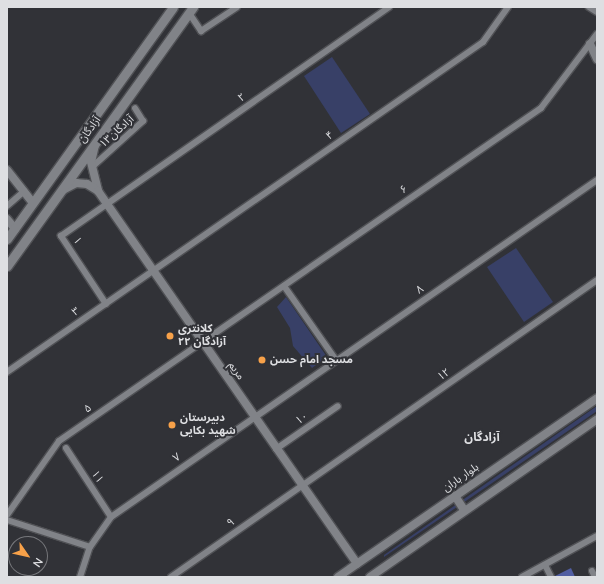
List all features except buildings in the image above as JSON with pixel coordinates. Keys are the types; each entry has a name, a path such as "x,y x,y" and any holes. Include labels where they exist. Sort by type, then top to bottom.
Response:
{"main road":[{"name":"آزادگان","path":"7,240 174,7"},
{"name":"آزادگان","path":"7,266 191,10"}],"street":[{"path":"191,10 201,31 237,7"},
{"name":"۲","path":"107,205 389,7"},
{"name":"۴","path":"153,271 482,42 508,7"},
{"path":"590,7 597,12"},
{"name":"۶","path":"202,342 541,108 597,34"},
{"path":"590,44 597,59"},
{"name":"آزادگان۱۳","path":"92,167 143,121 135,108"},
{"path":"96,142 92,167 98,192"},
{"path":"7,170 33,203"},
{"name":"۸","path":"254,417 597,180"},
{"path":"60,192 67,185 76,183 87,184 98,192"},
{"path":"7,206 24,191"},
{"name":"مریم","path":"98,192 357,564"},
{"name":"۱","path":"106,304 61,236 107,205"},
{"path":"7,219 15,229"},
{"name":"۳","path":"8,369 153,271"},
{"name":"۱۲","path":"302,485 597,280"},
{"path":"284,286 336,360"},
{"name":"۵","path":"7,515 59,441 202,342"},
{"name":"بلوار باران","path":"338,577 597,398"},
{"name":"۱۰","path":"276,449 338,406"},
{"name":"۷","path":"111,517 254,417"},
{"path":"370,577 464,510 597,419"},
{"name":"۱۱","path":"66,448 111,517"},
{"name":"۹","path":"171,577 302,485"},
{"path":"455,496 464,510"},
{"path":"80,577 90,547 111,517"},
{"path":"7,520 90,547"},
{"path":"522,577 597,536"},
{"path":"544,565 551,577"}],"shaded area":[{"path":"332,57 370,114 341,133 304,76"},
{"path":"516,248 553,302 524,322 487,267"},
{"path":"286,297 327,357 312,368 293,346 290,328 277,307"},
{"path":"597,406 597,411 384,557 384,555"}],"place":[{"name":"کلانتری ۲۲ آزادگان","path":"170,336"},
{"name":"مسجد امام حسن","path":"262,360"},
{"name":"دبیرستان شهید بکایی","path":"172,425"}],"district":[{"name":"آزادگان","path":"482,438"}]}
